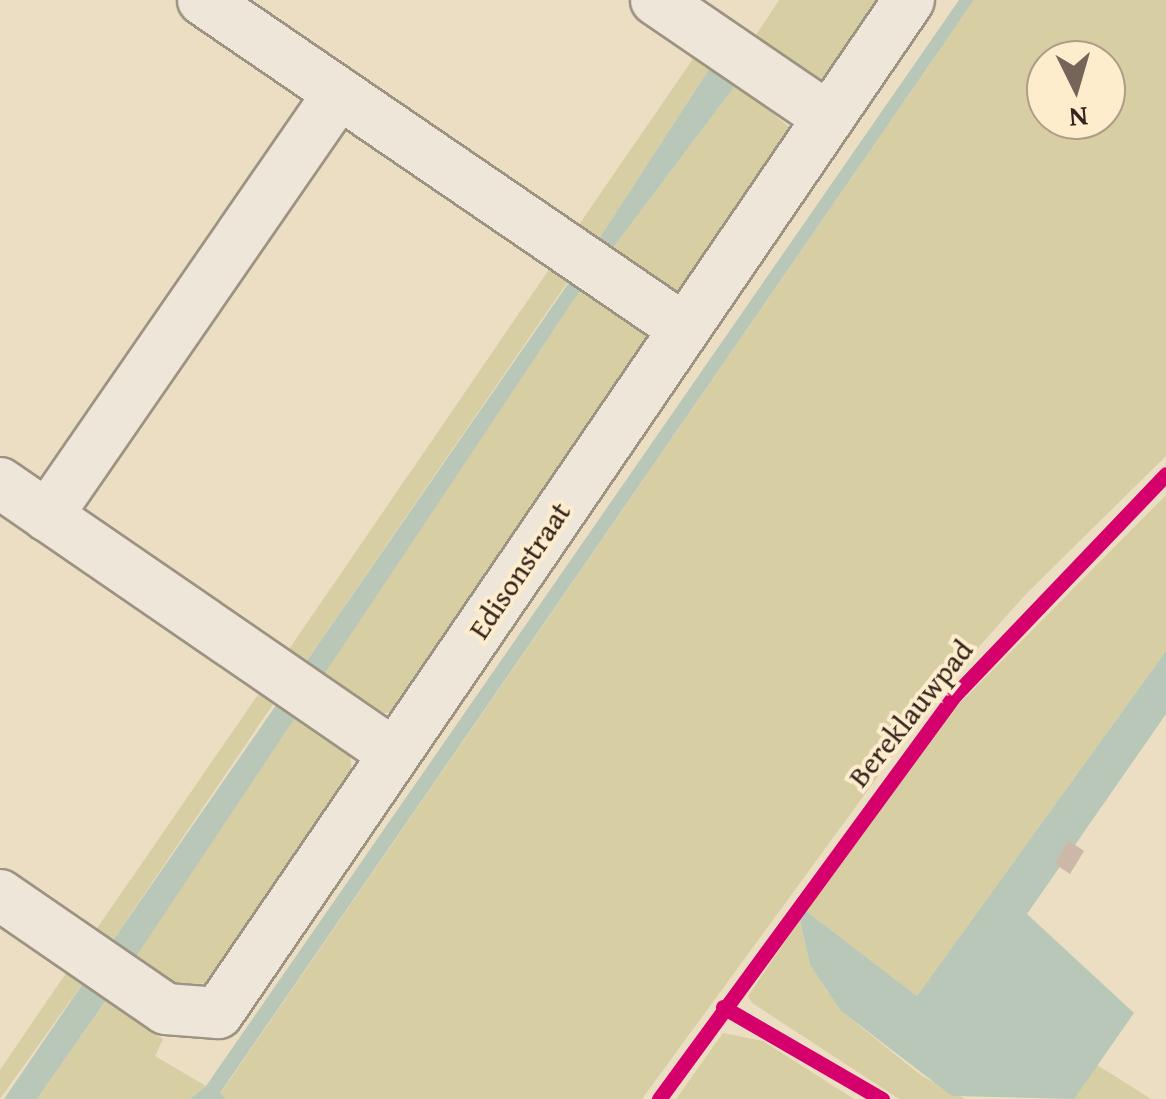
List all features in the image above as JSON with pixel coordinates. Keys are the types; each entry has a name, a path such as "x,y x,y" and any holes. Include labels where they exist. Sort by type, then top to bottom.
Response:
{"lane":[{"path":"203,0 682,328"},
{"path":"656,0 829,118"},
{"name":"Edisonstraat","path":"0,895 166,1009 218,1013 909,0"},
{"path":"338,93 17,505 394,754"}],"shaded area":[{"path":"779,0 891,0 818,102 744,53"},
{"path":"959,0 974,0 220,1093 225,1099 190,1099 206,1086"},
{"path":"974,0 1166,0 1166,456 1027,593 944,686 642,1099 225,1099 220,1094"},
{"path":"697,53 713,63 597,242 576,229"},
{"path":"713,63 737,83 573,301 131,964 107,949 597,242"},
{"path":"737,83 802,138 413,711 384,713 322,676 573,301"},
{"path":"550,268 569,280 301,669 281,661"},
{"path":"1166,495 1166,651 917,996 806,911 957,706"},
{"path":"1166,651 1166,714 1027,914 1134,1013 1074,1099 952,1096 841,1011 810,965 800,920 806,911 917,996"},
{"path":"264,686 278,697 107,949 89,940"},
{"path":"303,706 349,744 353,785 211,982 177,987 133,960"},
{"path":"800,920 810,965 841,1011 922,1076 965,1099 899,1099 752,1003 748,996"},
{"path":"73,963 88,976 0,1099 0,1070"},
{"path":"88,976 112,992 37,1099 4,1099"},
{"path":"106,1001 163,1039 155,1056 206,1086 190,1099 37,1099"},
{"path":"723,1033 763,1041 854,1099 676,1099"},
{"path":"1097,1065 1151,1099 1073,1099"}],"building":[{"path":"1068,840 1084,851 1070,874 1055,864"}],"cycle path":[{"name":"Bereklauwpad","path":"659,1099 954,696 1166,474"},
{"path":"723,1007 882,1099"}]}
